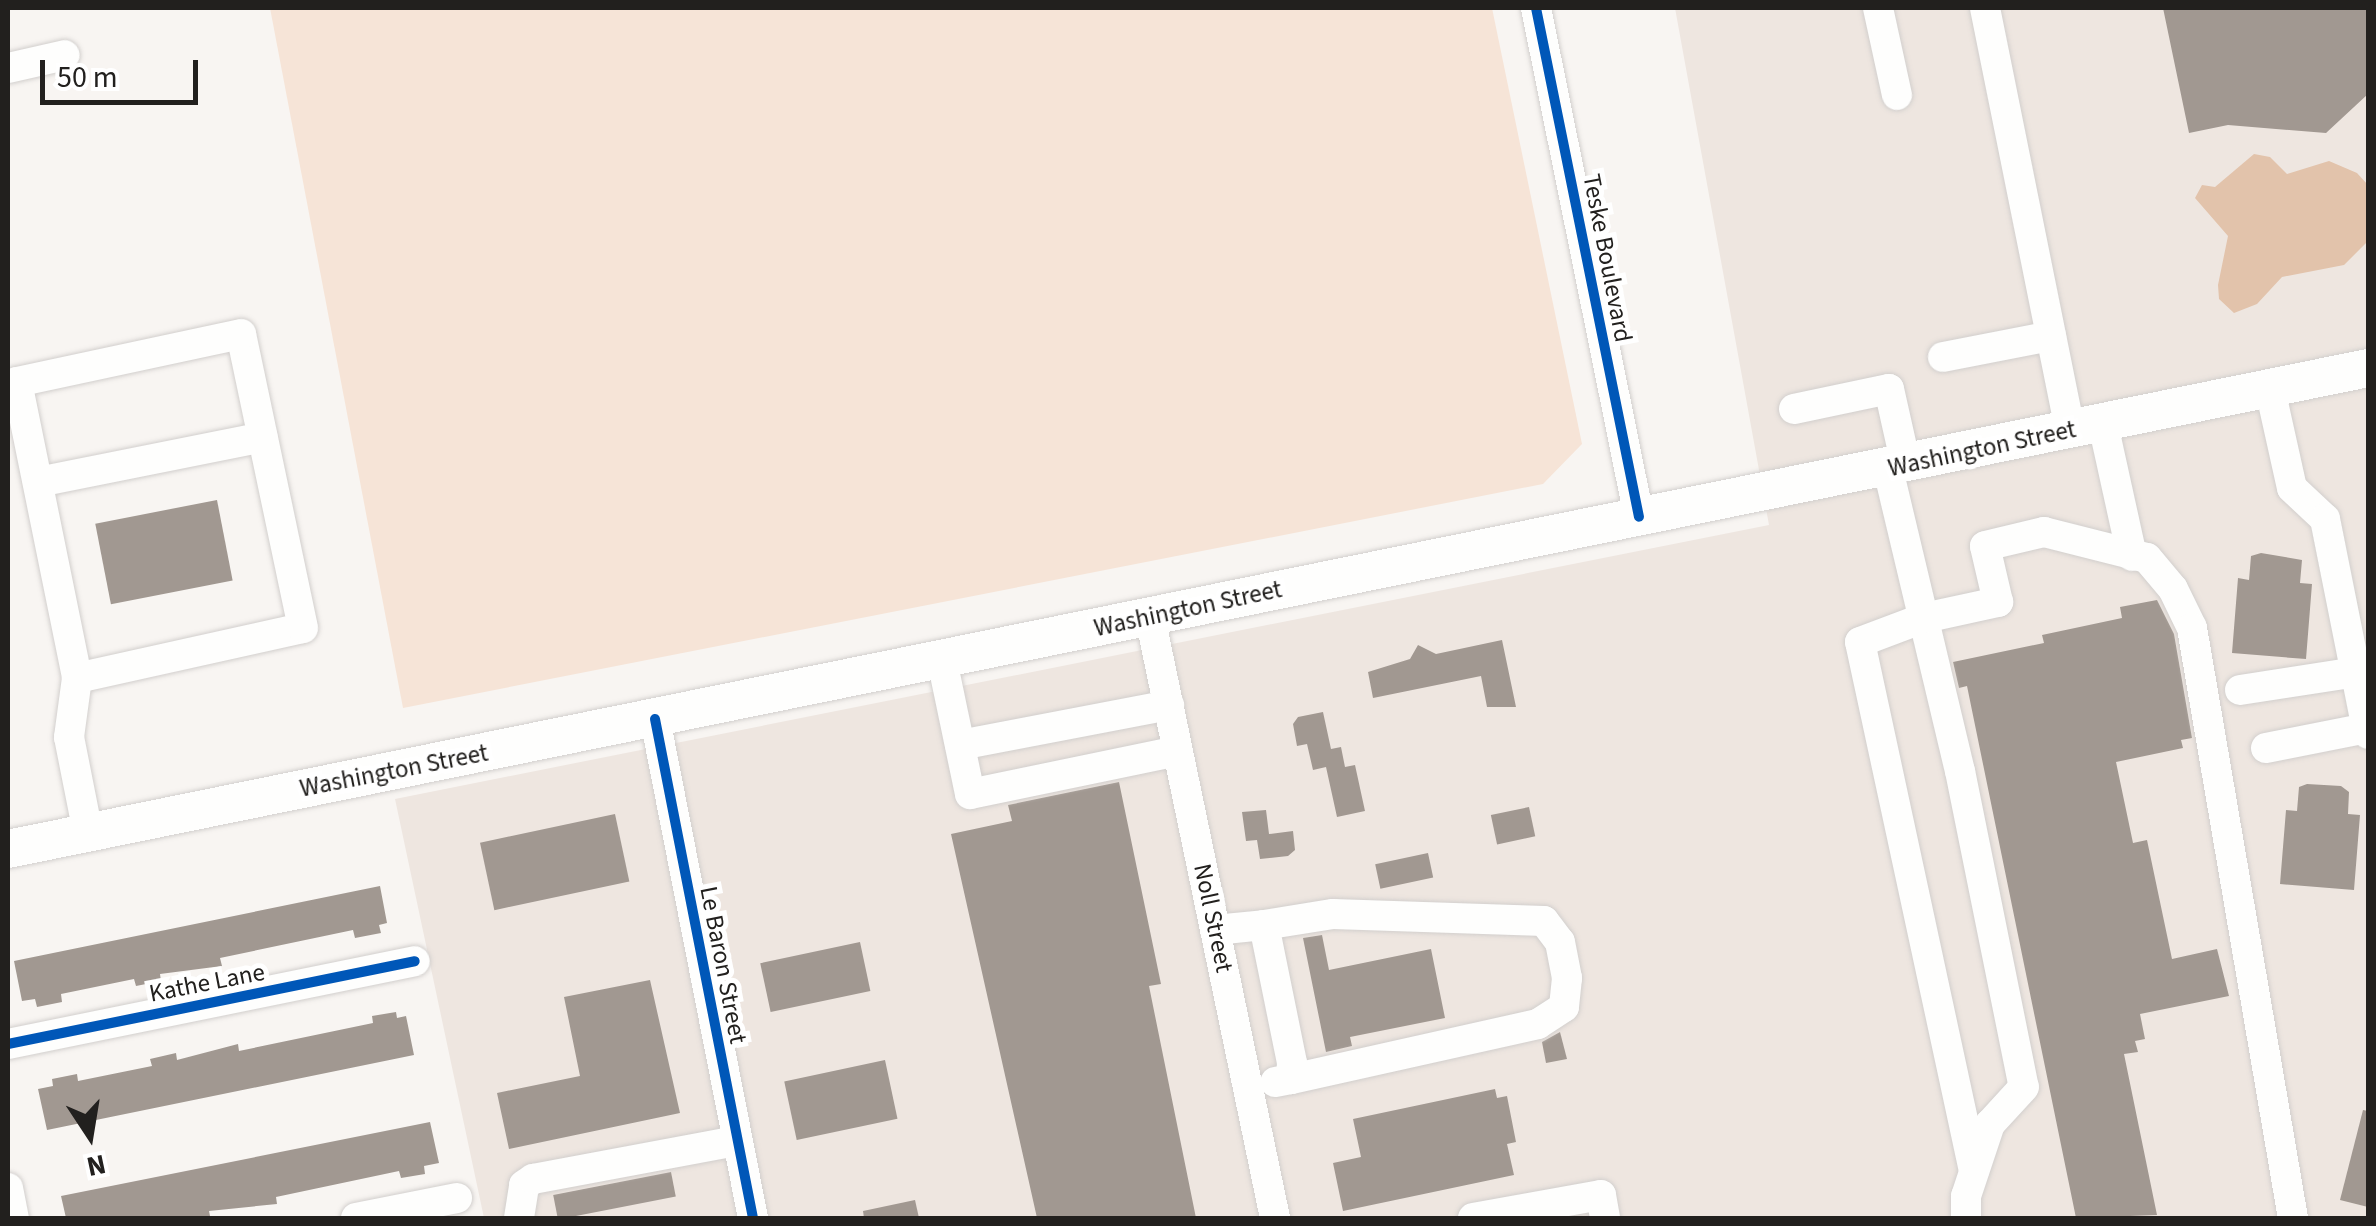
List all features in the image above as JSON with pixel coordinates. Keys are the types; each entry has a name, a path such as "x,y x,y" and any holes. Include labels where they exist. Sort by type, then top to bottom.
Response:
{"main road":[{"name":"Washington Street","path":"8,850 2368,368"}],"street":[{"name":"Teske Boulevard","path":"1536,8 1639,517"},
{"path":"1878,8 1897,95"},
{"path":"1985,8 2051,336 2132,556"},
{"path":"8,65 65,56"},
{"path":"78,678 303,628 241,334 17,382 78,678 69,737 88,833"},
{"path":"1943,356 2051,336"},
{"path":"1794,409 1890,389 1897,467 1924,618 2024,1087 1990,1124 1974,1171 1966,1218"},
{"path":"2266,748 2368,731 2325,519 2292,488 2270,389"},
{"path":"38,482 263,437"},
{"path":"1974,1171 1860,642 1924,618 1998,602 1985,546 2044,532 2147,558 2173,588 2192,628 2293,1218"},
{"name":"Noll Street","path":"1150,617 1275,1218"},
{"path":"942,660 970,794 1178,751"},
{"path":"2240,690 2356,672"},
{"path":"960,745 1169,705"},
{"name":"Le Baron Street","path":"655,718 737,1140 742,1216"},
{"path":"1215,930 1333,914 1544,921 1560,942 1568,978 1564,1007 1538,1024 1248,1087"},
{"path":"1264,925 1291,1078"},
{"name":"Kathe Lane","path":"8,1044 416,961"},
{"path":"519,1218 524,1185 533,1179 737,1140"},
{"path":"8,1188 14,1218"},
{"path":"1473,1218 1600,1194 1605,1218"},
{"path":"356,1218 457,1198"}],"shaded area":[{"path":"270,8 1492,8 1582,444 1543,484 403,708"},
{"path":"1675,8 2368,8 2368,1218 484,1218 395,799 1769,525"},
{"path":"2254,154 2270,157 2287,174 2329,161 2357,173 2368,185 2368,241 2344,265 2282,277 2257,304 2234,313 2219,299 2228,236 2195,198 2202,185 2215,187"}],"building":[{"path":"2163,8 2368,8 2368,94 2326,133 2228,125 2189,133"},
{"path":"217,500 233,580 111,604 95,524"},
{"path":"2261,553 2302,560 2300,583 2312,584 2306,659 2232,653 2238,578 2249,580 2251,556"},
{"path":"2157,600 2174,634 2192,738 2181,740 2183,748 2116,762 2133,843 2147,840 2172,959 2217,949 2229,996 2140,1014 2145,1039 2135,1041 2138,1052 2124,1054 2157,1215 2076,1218 1967,686 1959,688 1953,662 2044,643 2042,635 2122,618 2120,607"},
{"path":"1502,640 1516,707 1487,707 1481,676 1373,698 1368,672 1410,659 1418,645 1436,654"},
{"path":"1323,712 1331,749 1341,747 1345,767 1355,765 1365,811 1337,817 1326,767 1313,770 1307,744 1297,746 1293,724 1298,717"},
{"path":"1119,782 1161,984 1149,986 1196,1218 1037,1218 951,834 1012,821 1008,805"},
{"path":"2341,786 2349,792 2348,814 2360,815 2354,890 2280,884 2286,810 2297,811 2299,787"},
{"path":"1529,807 1535,836 1497,844 1491,815"},
{"path":"1266,810 1269,834 1293,831 1295,850 1288,856 1260,859 1257,840 1246,841 1242,812"},
{"path":"615,814 629,881 494,910 480,843"},
{"path":"1428,853 1433,877 1380,889 1375,864"},
{"path":"380,886 387,923 379,925 381,933 355,938 353,930 220,958 222,966 160,974 161,981 136,986 134,979 61,994 62,1002 37,1007 35,999 22,1001 14,961"},
{"path":"1322,935 1329,970 1431,949 1445,1018 1350,1037 1352,1046 1326,1052 1303,938"},
{"path":"860,942 870,991 771,1012 760,963"},
{"path":"650,980 680,1113 509,1149 497,1093 580,1076 564,997"},
{"path":"396,1012 397,1018 406,1016 414,1055 47,1130 38,1089 53,1086 52,1079 77,1074 78,1081 152,1066 150,1059 176,1053 177,1060 238,1044 239,1051 373,1023 372,1016"},
{"path":"1560,1032 1567,1059 1546,1063 1542,1042"},
{"path":"885,1060 897,1119 797,1140 784,1081"},
{"path":"1495,1089 1497,1098 1507,1096 1516,1142 1507,1144 1514,1175 1343,1211 1333,1163 1361,1157 1353,1119"},
{"path":"2363,1110 2368,1111 2368,1207 2340,1200"},
{"path":"430,1122 439,1163 424,1166 425,1174 401,1178 399,1171 276,1197 277,1204 209,1211 210,1216 198,1218 66,1218 61,1196"},
{"path":"671,1172 676,1197 558,1218 553,1195"},
{"path":"915,1200 919,1218 864,1218 863,1211"}],"cycle path":[{"path":"1536,8 1639,517"},
{"path":"655,719 753,1218"},
{"path":"8,1044 415,961"}]}
